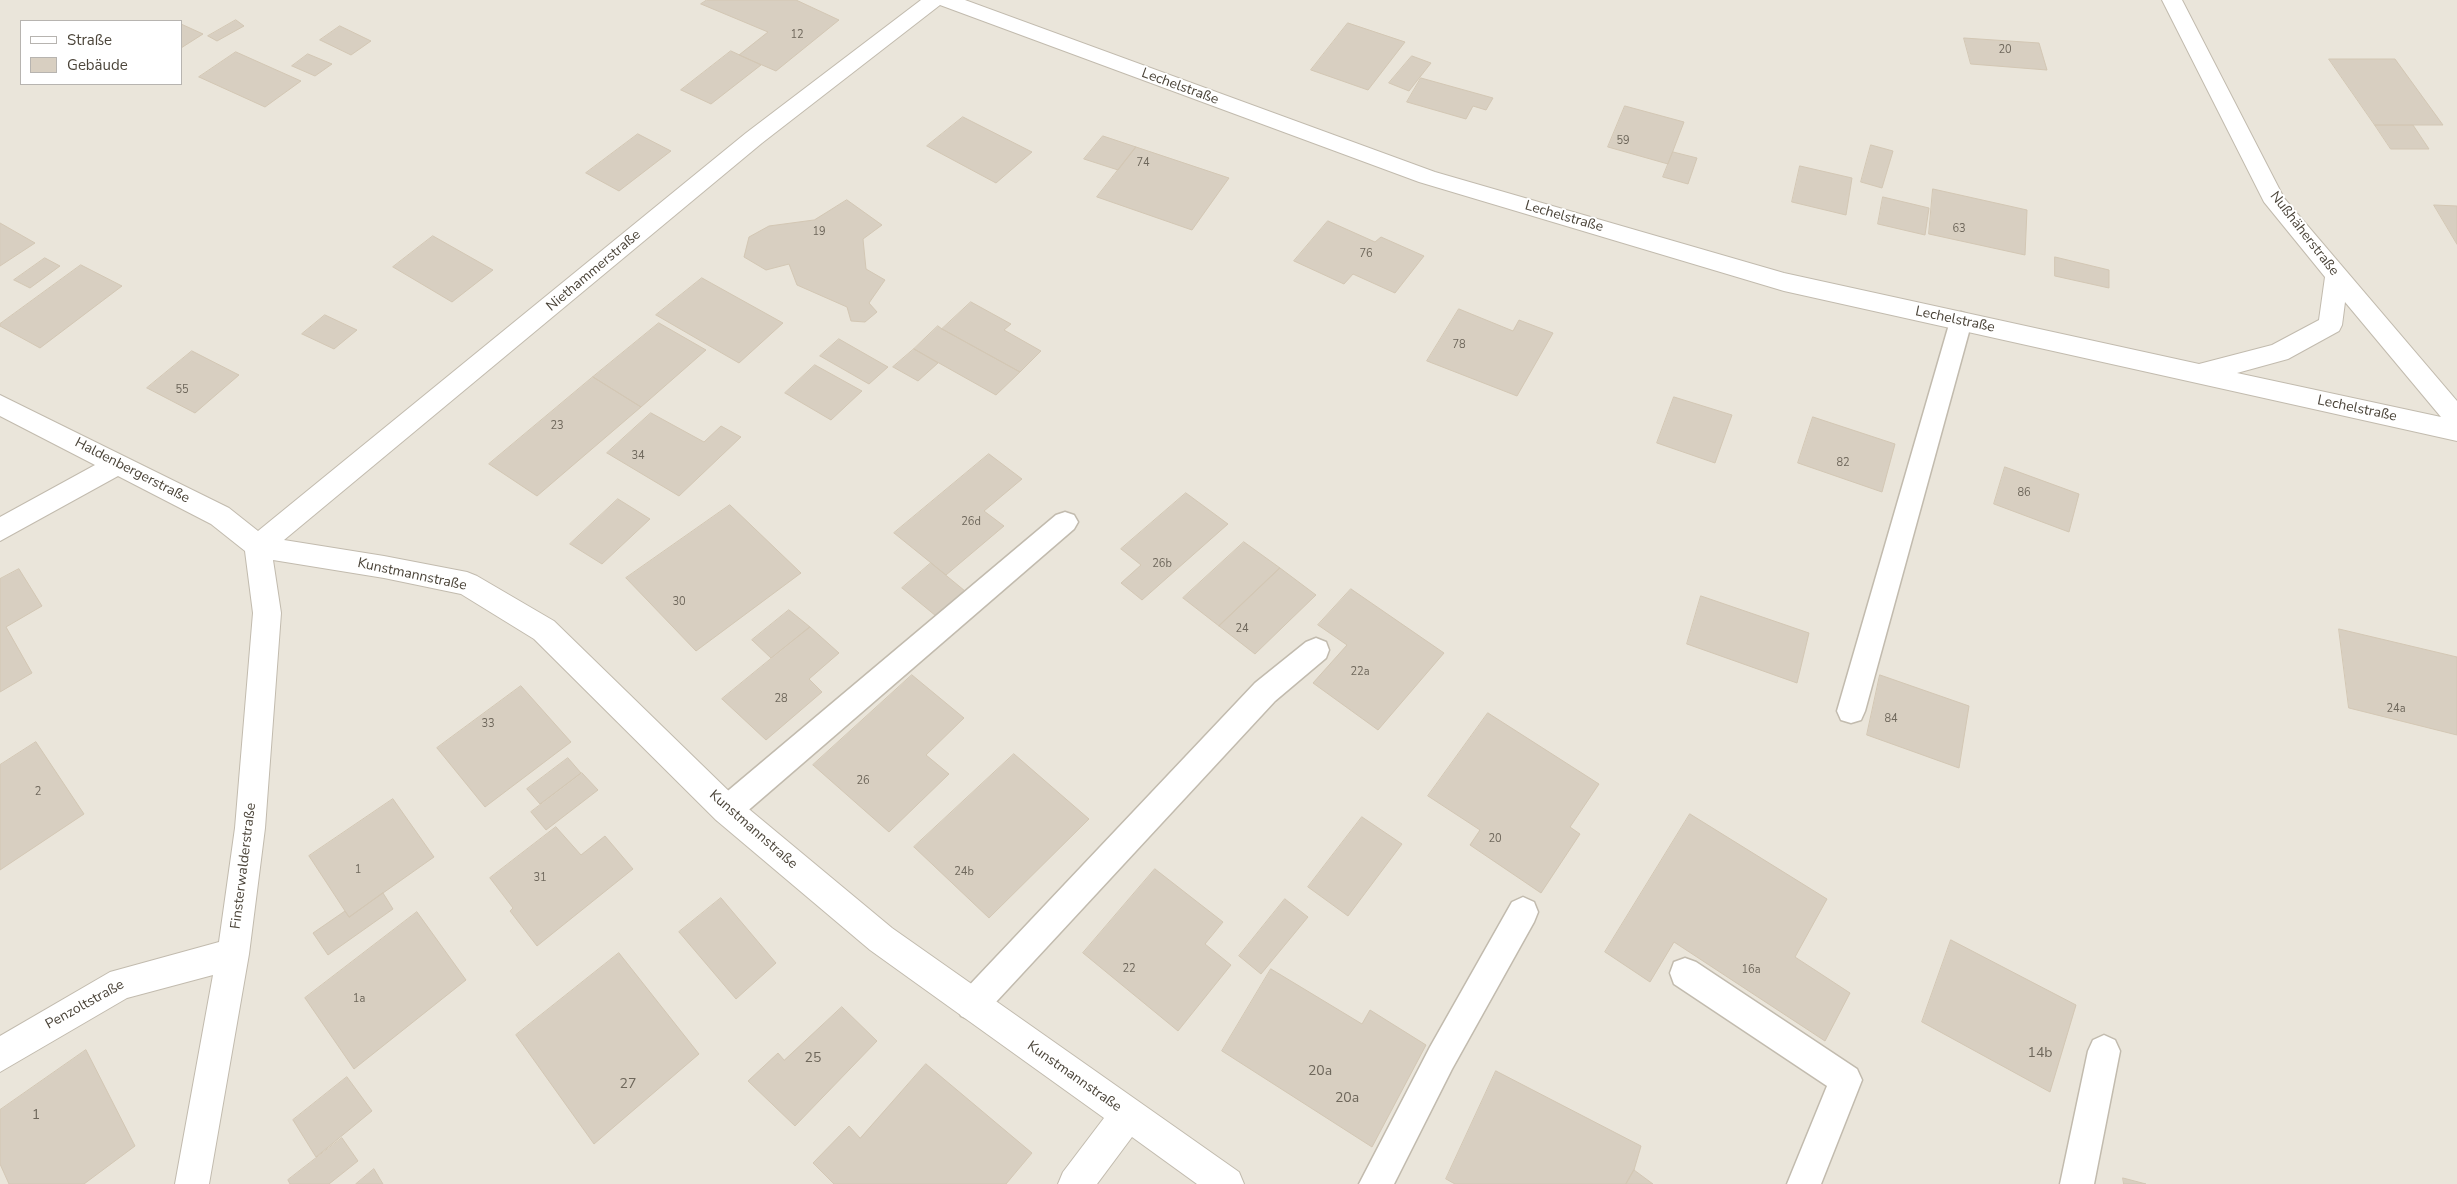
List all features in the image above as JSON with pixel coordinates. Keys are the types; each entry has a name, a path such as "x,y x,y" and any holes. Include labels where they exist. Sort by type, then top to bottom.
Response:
{"street":[{"name":"Niethammerstraße","path":"258,546 754,138 934,0"},
{"name":"Lechelstraße","path":"946,0 1427,177 1784,282 2457,430"},
{"name":"Nußhäherstraße","path":"2172,0 2275,202 2457,419"},
{"name":"Lechelstraße","path":"2199,374 2279,352 2330,325 2336,275"},
{"name":"Haldenbergerstraße","path":"0,405 220,516 258,546"},
{"path":"0,530 118,464"},
{"name":"Kunstmannstraße","path":"258,546 332,560 384,567 466,584 544,630 727,810 881,939 1227,1184"},
{"name":"Finsterwalderstraße","path":"192,1184 234,954 250,828 267,613 258,546"},
{"name":"Penzoltstraße","path":"0,1055 120,983 234,954"},
{"path":"1074,1184 1128,1115"}],"lane":[{"path":"1851,711 1961,321"},
{"path":"727,810 1065,522"},
{"path":"972,1005 1265,692 1316,650"},
{"path":"1376,1184 1441,1058 1523,912"},
{"path":"1685,973 1846,1080 1804,1184"},
{"path":"2077,1184 2104,1051"}],"shaded area":[{"path":"0,0 2457,0 2457,1184 0,1184"}],"building":[{"path":"707,0 796,0 839,20 776,71 739,55 768,32 701,4"},
{"path":"236,20 244,26 217,41 208,36"},
{"path":"1348,23 1405,42 1368,90 1311,70"},
{"path":"182,24 203,34 182,47"},
{"path":"340,26 371,41 351,55 320,40"},
{"path":"1964,38 2039,43 2047,70 1971,64"},
{"path":"731,51 761,65 711,104 681,90"},
{"path":"236,52 301,81 265,107 199,77"},
{"path":"308,54 332,64 315,76 292,66"},
{"path":"1412,56 1431,63 1409,91 1389,83"},
{"path":"2329,59 2395,59 2443,125 2375,125"},
{"path":"1421,78 1493,98 1486,110 1473,106 1466,119 1407,102"},
{"path":"1625,106 1684,122 1668,164 1608,147"},
{"path":"963,117 1032,152 996,183 927,146"},
{"path":"2375,125 2413,125 2429,149 2391,149"},
{"path":"638,134 671,151 619,191 586,173"},
{"path":"1103,136 1136,147 1118,170 1084,159"},
{"path":"1871,145 1893,151 1882,188 1861,182"},
{"path":"1136,147 1229,178 1192,230 1097,197"},
{"path":"1673,152 1697,158 1688,184 1663,177"},
{"path":"1800,166 1852,178 1846,215 1792,202"},
{"path":"1933,189 2027,210 2025,255 1929,234"},
{"path":"1883,197 1929,208 1925,235 1878,224"},
{"path":"847,200 882,225 863,239 866,269 885,280 869,303 877,312 865,322 851,321 847,307 797,285 789,264 766,270 744,257 749,237 769,226 814,220"},
{"path":"2434,205 2457,206 2457,244"},
{"path":"1328,221 1375,242 1381,237 1424,256 1395,293 1353,274 1344,284 1294,261"},
{"path":"0,223 35,243 0,266"},
{"path":"433,236 493,270 452,302 393,267"},
{"path":"2055,257 2109,270 2109,288 2055,276"},
{"path":"45,258 60,266 30,288 14,280"},
{"path":"81,265 122,286 40,348 0,326 0,324"},
{"path":"702,278 783,323 739,363 656,315"},
{"path":"971,302 1011,324 1004,330 1041,351 1020,372 942,329"},
{"path":"1459,309 1513,331 1519,320 1553,333 1517,396 1427,361"},
{"path":"325,315 357,330 334,349 302,334"},
{"path":"659,323 706,350 641,407 593,377"},
{"path":"938,326 1020,372 996,395 914,349"},
{"path":"839,339 888,367 869,384 820,356"},
{"path":"914,349 938,363 918,381 893,367"},
{"path":"192,351 239,375 195,413 147,388"},
{"path":"815,365 862,391 831,420 785,393"},
{"path":"593,377 641,407 537,496 489,464"},
{"path":"1674,397 1732,415 1715,463 1657,443"},
{"path":"651,413 704,442 721,426 741,437 679,496 607,453"},
{"path":"1813,417 1895,444 1882,492 1798,463"},
{"path":"989,454 1022,479 984,511 1004,526 946,575 894,533"},
{"path":"2005,467 2079,494 2069,532 1994,504"},
{"path":"1186,493 1228,524 1142,600 1121,583 1141,565 1121,549"},
{"path":"618,499 650,519 602,564 570,544"},
{"path":"730,505 801,573 696,651 626,578"},
{"path":"1244,542 1280,568 1219,626 1183,598"},
{"path":"931,563 965,591 936,616 902,588"},
{"path":"1280,568 1316,595 1255,654 1219,626"},
{"path":"19,569 42,606 6,627 32,673 0,692 0,579"},
{"path":"1351,589 1444,653 1378,730 1313,683 1347,645 1318,625"},
{"path":"1701,596 1809,633 1797,683 1687,644"},
{"path":"789,610 810,627 771,658 752,640"},
{"path":"810,627 839,653 809,679 822,692 766,740 722,699"},
{"path":"2339,629 2457,657 2457,735 2349,708"},
{"path":"912,675 964,718 926,755 949,774 889,832 813,765"},
{"path":"1880,675 1969,706 1959,768 1867,735"},
{"path":"521,686 571,742 485,807 437,748"},
{"path":"1488,713 1599,784 1570,827 1580,834 1541,893 1470,845 1480,830 1428,796"},
{"path":"36,742 84,814 0,870 0,765"},
{"path":"1014,754 1089,819 989,918 914,847"},
{"path":"568,758 581,773 540,804 527,789"},
{"path":"582,773 598,790 546,830 531,812"},
{"path":"393,799 434,857 349,917 309,856"},
{"path":"1690,814 1827,899 1795,957 1850,993 1825,1041 1674,942 1650,982 1605,952"},
{"path":"1362,817 1402,844 1348,916 1308,887"},
{"path":"556,827 581,855 605,836 633,869 537,946 510,911 513,908 490,878"},
{"path":"1155,869 1223,922 1205,944 1231,965 1178,1031 1083,953"},
{"path":"383,893 393,909 328,955 313,933 345,911 349,917"},
{"path":"721,898 776,963 736,999 679,932"},
{"path":"1285,899 1308,917 1261,974 1239,956"},
{"path":"417,912 466,980 354,1069 305,998"},
{"path":"1951,940 2076,1005 2050,1092 1922,1022"},
{"path":"619,953 699,1054 594,1144 516,1035"},
{"path":"1271,969 1362,1024 1370,1010 1426,1045 1372,1147 1222,1051"},
{"path":"842,1007 877,1041 795,1126 748,1081 778,1053 784,1060"},
{"path":"86,1050 135,1146 84,1184 9,1184 0,1164 0,1110"},
{"path":"926,1064 1032,1153 1006,1184 834,1184 813,1163 849,1126 860,1138"},
{"path":"1496,1071 1641,1146 1634,1170 1626,1184 1455,1184 1446,1179"},
{"path":"347,1077 372,1111 316,1157 293,1120"},
{"path":"342,1138 358,1161 329,1184 290,1184 288,1180"},
{"path":"374,1169 383,1184 356,1184"},
{"path":"1634,1170 1653,1184 1626,1184"},
{"path":"2123,1178 2146,1184 2124,1184"}]}
